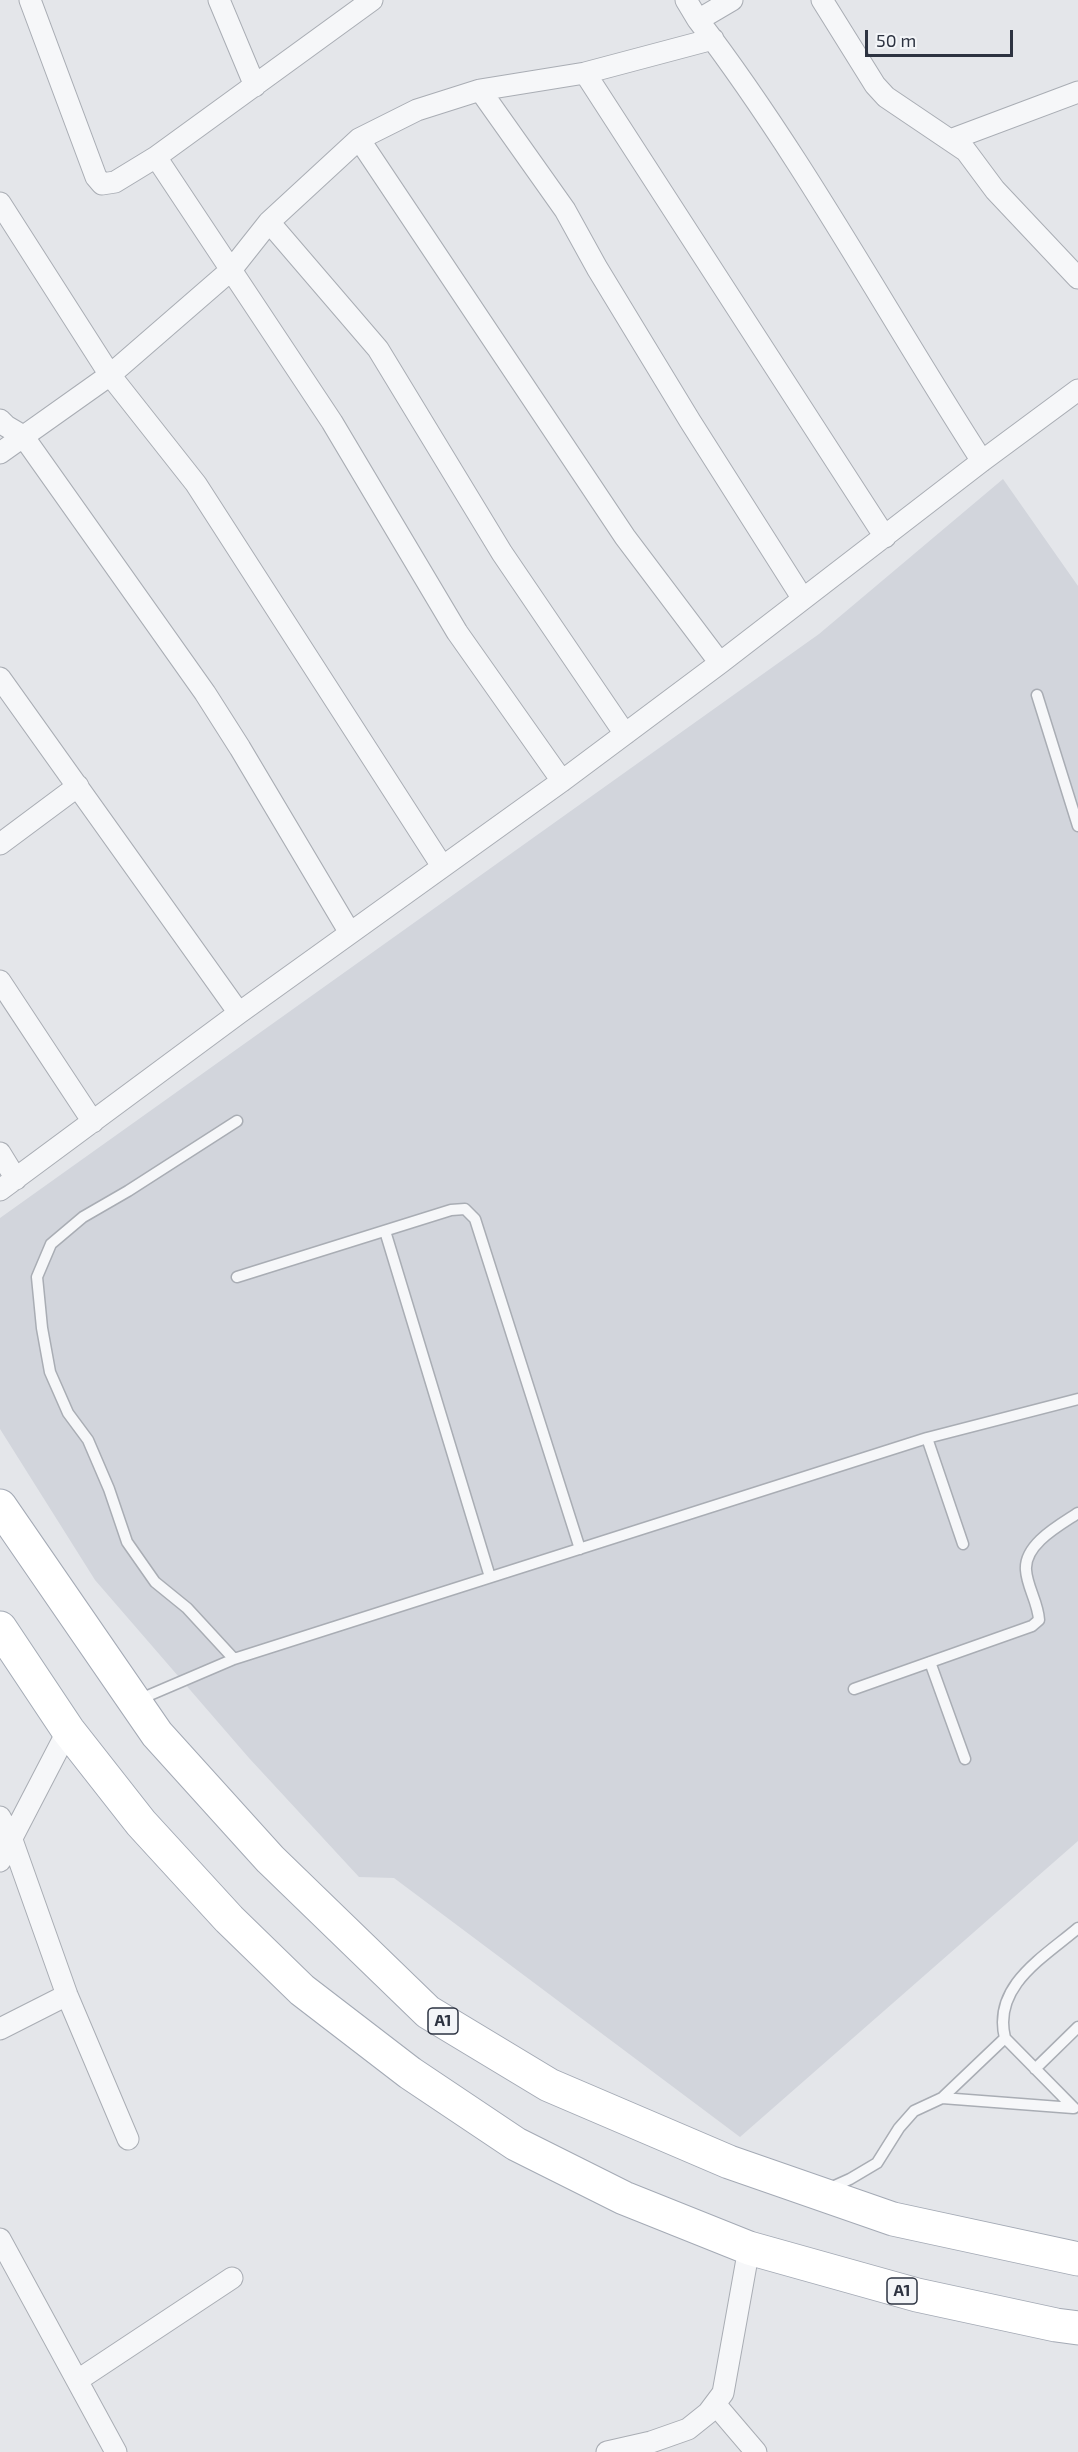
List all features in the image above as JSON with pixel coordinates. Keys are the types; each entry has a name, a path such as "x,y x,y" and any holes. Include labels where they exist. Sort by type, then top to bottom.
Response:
{"main road":[{"name":"A1","path":"0,1506 157,1734 270,1859 428,2012 549,2085 729,2163 893,2219 1078,2259"},
{"name":"A1","path":"0,1628 68,1730 141,1823 229,1919 302,1990 410,2073 516,2144 624,2198 749,2248 917,2295 1078,2328"}],"street":[{"path":"30,0 96,177 102,184 114,182 156,157 372,0"},
{"path":"219,0 255,86"},
{"path":"686,0 773,126 918,362 982,461"},
{"path":"698,20 732,0"},
{"path":"822,0 875,85 885,97 966,152 995,190 1078,278"},
{"path":"0,453 110,375 231,270 269,222 359,139 417,110 480,90 585,73 713,39"},
{"path":"585,73 885,537"},
{"path":"480,90 565,210 683,411 803,599"},
{"path":"950,140 1078,92"},
{"path":"359,139 626,537 720,663"},
{"path":"156,157 332,422 457,632 562,781"},
{"path":"0,203 110,375 196,484 442,866"},
{"path":"269,222 378,349 502,552 626,734"},
{"path":"0,1153 8,1184 239,1013 626,734 1078,390"},
{"path":"0,420 22,436 205,693 350,933"},
{"path":"0,678 239,1013"},
{"path":"0,844 78,786"},
{"path":"0,981 93,1122"},
{"path":"0,1861 68,1730"},
{"path":"0,1817 12,1840 67,1995 128,2139"},
{"path":"0,2029 67,1995"},
{"path":"0,2239 116,2452"},
{"path":"607,2452 651,2442 688,2430 715,2404 723,2392 749,2248"},
{"path":"78,2380 232,2278"},
{"path":"715,2404 756,2452"}],"lane":[{"path":"1037,695 1078,826"},
{"path":"234,1659 187,1608 155,1582 127,1542 109,1489 88,1440 68,1413 50,1372 42,1328 37,1277 51,1244 83,1217 129,1191 237,1120"},
{"path":"237,1277 451,1210 465,1209 475,1219 580,1549"},
{"path":"385,1231 490,1577"},
{"path":"135,1701 234,1659 490,1577 927,1438 1078,1399"},
{"path":"927,1438 963,1544"},
{"path":"854,1689 1032,1626 1039,1620 1039,1611 1026,1570 1028,1557 1035,1546 1056,1527 1078,1513"},
{"path":"930,1662 965,1759"},
{"path":"1075,2109 1005,2038 1002,2026 1007,1995 1023,1975 1078,1928"},
{"path":"1035,2069 1078,2027"},
{"path":"823,2195 831,2187 850,2180 877,2163 899,2128 914,2112 942,2098 1005,2038"},
{"path":"942,2098 1075,2109"}],"shaded area":[{"path":"1003,479 1078,586 1078,1841 740,2137 394,1878 359,1877 249,1758 95,1580 0,1429 0,1218 819,634"}]}
